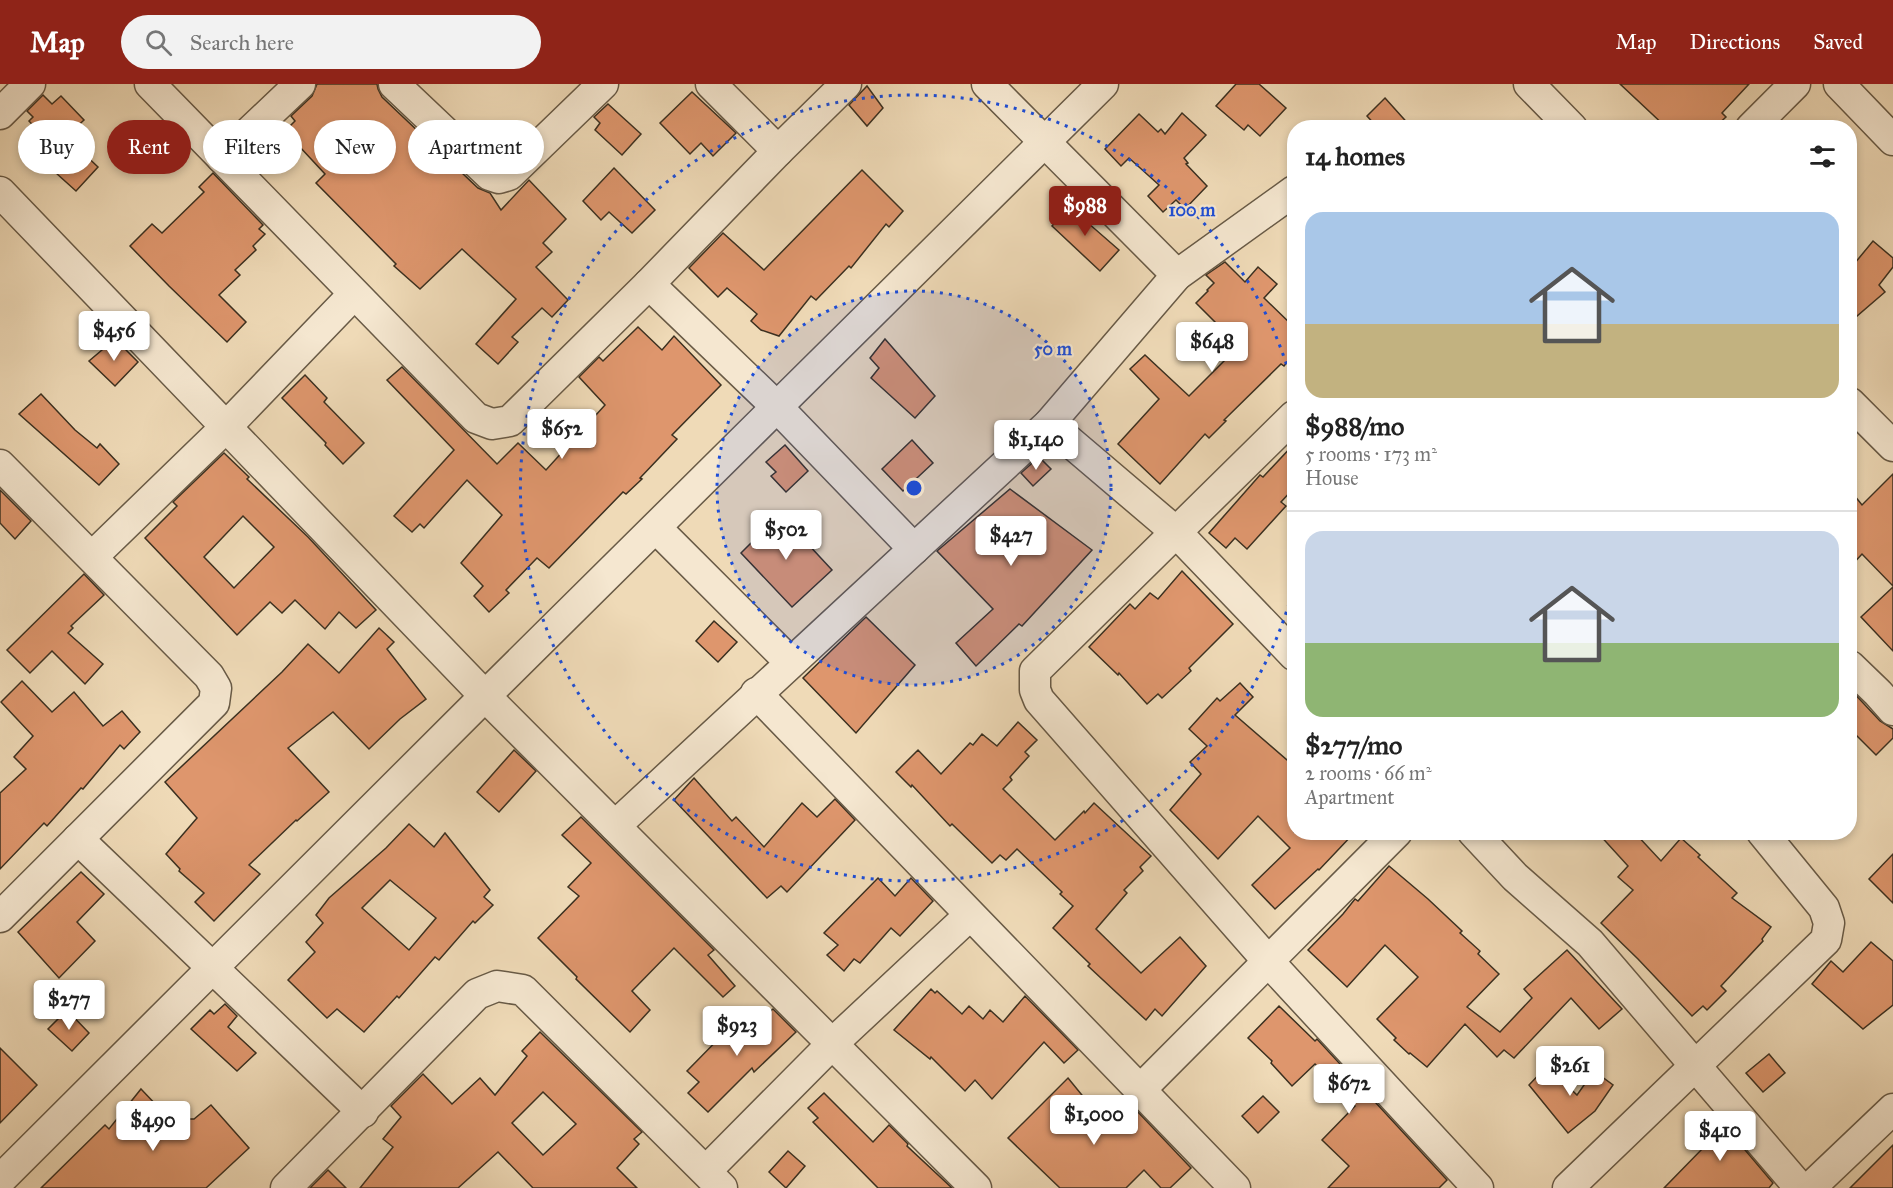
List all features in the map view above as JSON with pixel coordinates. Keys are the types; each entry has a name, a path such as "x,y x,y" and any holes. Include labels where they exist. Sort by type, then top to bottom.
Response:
{"street":[{"path":"0,114 30,84"},
{"path":"150,84 203,138"},
{"path":"262,120 300,84"},
{"path":"394,84 490,175 499,178 509,176 603,84"},
{"path":"711,84 778,151"},
{"path":"238,174 476,418 492,424 510,421 650,284 846,84"},
{"path":"987,84 1177,275"},
{"path":"0,1180 1103,84"},
{"path":"1530,84 1564,120"},
{"path":"1759,120 1795,84"},
{"path":"1839,84 1893,140"},
{"path":"0,192 485,696 976,1188"},
{"path":"615,826 1049,424 1177,275 1287,196"},
{"path":"650,284 778,408 914,549"},
{"path":"92,557 226,427 354,294"},
{"path":"1857,410 1893,447"},
{"path":"1287,423 1035,670 1035,690 1039,699 1268,962 1478,1188"},
{"path":"1049,424 1176,532 1287,648"},
{"path":"0,465 209,676 216,688 214,704 0,917"},
{"path":"656,528 790,662"},
{"path":"1857,671 1888,694"},
{"path":"756,693 1235,1188"},
{"path":"78,839 363,1112"},
{"path":"1140,1090 1389,840"},
{"path":"1480,840 1515,877 1590,943 1800,1188"},
{"path":"1568,1188 1826,940 1829,923 1824,908 1769,840"},
{"path":"286,1188 477,994 497,986 524,990 714,1180 833,1043 970,915"},
{"path":"1810,1188 1893,1109"}],"building":[{"path":"317,84 377,84 382,97 408,122 408,174 463,174 478,188 490,193 501,210 529,180 566,219 543,243 552,252 536,267 568,300 552,317 542,308 512,337 518,342 498,364 476,344 516,299 462,249 420,289 394,266 396,264 316,183 325,174 396,174 396,120 314,120 314,162 302,149 302,120 294,120 291,116 312,96"},
{"path":"1236,84 1259,84 1286,108 1260,136 1248,125 1244,130 1216,106"},
{"path":"1620,84 1749,84 1722,113 1726,117 1723,120 1658,120"},
{"path":"867,86 883,108 867,126 849,105"},
{"path":"692,92 736,133 713,156 701,143 690,154 660,123"},
{"path":"43,95 52,104 61,96 84,120 30,120 33,117 27,111"},
{"path":"1385,98 1405,120 1371,120 1367,116"},
{"path":"608,104 641,134 622,155 595,130 600,123 594,117"},
{"path":"1182,113 1206,135 1184,158 1188,163 1186,164 1207,186 1185,209 1176,200 1163,212 1148,196 1159,185 1129,158 1121,166 1105,149 1139,114 1158,132 1161,129 1165,134"},
{"path":"614,168 655,210 632,233 609,212 601,220 583,201"},
{"path":"862,170 903,211 889,227 886,224 851,268 849,266 816,300 811,296 779,336 761,330 751,321 757,314 727,288 718,297 689,268 723,233 764,270"},
{"path":"57,174 92,174 76,191"},
{"path":"214,174 263,225 259,229 265,234 253,246 256,250 235,270 240,275 219,295 246,322 227,342 130,246 152,224 162,233 204,192 199,187"},
{"path":"1072,202 1091,219 1088,223 1119,250 1100,271 1052,226"},
{"path":"1873,241 1893,258 1893,267 1879,285 1885,292 1857,316 1857,260"},
{"path":"1225,262 1245,282 1258,267 1277,284 1264,298 1287,320 1287,362 1284,366 1281,364 1224,420 1226,421 1209,438 1205,434 1160,484 1118,444 1159,399 1130,369 1145,355 1189,396 1239,346 1196,303 1214,283 1206,275"},
{"path":"638,327 662,350 674,336 721,385 672,435 677,439 640,478 642,479 626,494 623,492 549,568 537,558 506,590 509,593 489,612 474,596 483,586 461,563 502,515 467,480 424,528 420,524 412,532 394,516 454,450 387,380 402,367 497,464 518,443 546,470 605,405 579,377 599,357 603,361"},
{"path":"115,339 138,362 115,386 89,361"},
{"path":"885,339 935,396 915,418 871,378 879,368 870,358"},
{"path":"305,375 327,398 324,402 364,443 343,464 282,398"},
{"path":"41,394 75,430 97,448 100,444 119,464 99,485 19,414"},
{"path":"912,440 933,463 903,491 882,469"},
{"path":"785,445 808,471 786,492 771,476 776,472 766,462"},
{"path":"1287,451 1287,496 1281,502 1286,506 1247,549 1235,538 1226,548 1209,533 1260,475 1263,477"},
{"path":"224,453 249,477 247,479 308,537 376,610 356,628 339,612 325,629 295,600 282,613 270,602 237,635 145,538 177,506 173,502","holes":["243,516 274,547 234,588 204,557"]},
{"path":"1039,457 1051,469 1033,486 1021,473"},
{"path":"1893,474 1893,586 1862,554 1857,559 1857,499 1862,505"},
{"path":"1010,489 1092,550 1022,626 1019,624 976,666 956,643 993,609 937,551"},
{"path":"0,490 31,521 15,539 0,523"},
{"path":"780,514 832,570 792,607 741,553"},
{"path":"1182,571 1233,624 1189,668 1191,671 1162,698 1158,694 1147,704 1119,673 1118,675 1089,647 1130,604 1135,609 1150,593 1158,599"},
{"path":"84,574 104,595 71,626 73,628 68,633 103,664 85,684 52,651 30,673 7,650"},
{"path":"1893,587 1893,651 1861,617"},
{"path":"866,617 915,665 856,733 803,678"},
{"path":"714,621 737,642 718,662 696,641"},
{"path":"379,628 394,642 387,649 426,699 400,719 369,749 333,712 288,748 329,792 249,865 260,874 214,921 195,902 204,893 179,871 180,869 166,854 197,818 165,782 282,672 308,644 339,673"},
{"path":"22,681 52,712 74,692 103,726 122,711 140,732 124,749 120,745 83,789 81,788 47,826 44,823 0,869 0,793 26,769 14,757 33,736 1,702"},
{"path":"1240,683 1253,697 1235,715 1287,760 1287,840 1347,840 1319,870 1275,909 1252,885 1290,848 1258,816 1218,859 1170,810 1201,774 1190,762 1207,746 1189,729 1217,698 1220,701"},
{"path":"1857,696 1880,721 1893,729 1893,738 1876,755 1857,736"},
{"path":"1018,722 1037,740 1025,752 1029,756 1010,777 1012,780 1003,789 1055,840 1094,803 1151,856 1140,867 1143,871 1124,890 1127,893 1096,929 1141,973 1180,937 1206,966 1162,1016 1155,1009 1146,1020 1088,966 1090,964 1053,928 1073,906 1060,894 1062,892 1017,849 1006,860 1000,855 992,863 952,824 950,826 912,785 911,787 896,772 918,750 941,774 970,743 973,745 982,734 997,746"},
{"path":"514,750 536,771 499,812 477,792"},
{"path":"694,778 732,821 736,817 764,847 802,803 817,817 835,799 855,820 787,892 781,886 767,898 674,800"},
{"path":"581,817 714,950 708,955 735,986 723,997 674,948 632,991 650,1010 630,1032 538,938 579,896 568,887 591,863 562,835"},
{"path":"409,824 434,847 445,833 490,890 484,897 493,905 475,923 473,921 439,960 435,957 399,998 397,996 364,1032 337,1009 327,1018 288,980 315,952 306,942 323,923 316,915 329,898 386,848","holes":["390,880 436,918 409,950 362,908"]},
{"path":"1604,840 1641,840 1661,861 1679,840 1683,840 1737,893 1732,898 1771,927 1762,939 1763,941 1721,986 1726,991 1707,1010 1703,1006 1692,1016 1601,923 1633,890 1618,877 1628,866"},
{"path":"1893,854 1893,903 1869,879"},
{"path":"1389,866 1462,931 1460,933 1480,951 1478,954 1499,974 1467,1007 1500,1032 1532,998 1524,989 1567,950 1622,1009 1599,1029 1571,998 1514,1058 1504,1050 1497,1057 1465,1024 1427,1067 1394,1040 1396,1038 1377,1019 1418,977 1385,945 1347,987 1308,950 1355,899 1358,901"},
{"path":"81,872 104,894 77,922 95,941 59,978 18,932"},
{"path":"878,878 895,896 911,878 933,901 900,936 891,928 860,963 854,959 844,971 827,955 838,945 824,933"},
{"path":"1871,942 1893,961 1893,1005 1863,1029 1812,984 1831,961 1843,972"},
{"path":"931,989 935,993 937,991 962,1014 969,1006 983,1019 990,1010 1003,1022 1025,996 1078,1050 1064,1063 1044,1042 992,1099 975,1080 965,1091 931,1057 930,1059 894,1030"},
{"path":"225,1004 237,1016 228,1027 256,1053 237,1071 191,1029 210,1010 214,1014"},
{"path":"1279,1006 1315,1041 1317,1039 1447,1180 1439,1188 1328,1188 1349,1166 1322,1140 1355,1106 1315,1064 1292,1086 1271,1063 1272,1061 1248,1038"},
{"path":"773,1009 796,1032 754,1072 752,1068 708,1112 688,1093 699,1082 687,1071 738,1019 748,1030"},
{"path":"67,1010 89,1033 72,1051 48,1029"},
{"path":"540,1032 642,1132 634,1139 639,1144 617,1168 637,1188 533,1188 498,1152 458,1188 360,1188 393,1147 383,1139 401,1117 391,1106 423,1074 452,1104 480,1078 495,1095 527,1056 522,1051","holes":["543,1092 576,1124 543,1155 512,1123"]},
{"path":"0,1048 37,1085 0,1123"},
{"path":"1769,1054 1785,1073 1763,1092 1746,1073"},
{"path":"1547,1066 1577,1095 1594,1071 1613,1085 1595,1111 1568,1133 1529,1085"},
{"path":"1068,1078 1112,1132 1136,1110 1191,1168 1170,1188 1161,1188 1144,1170 1126,1188 1060,1188 1008,1138"},
{"path":"141,1089 180,1130 189,1119 194,1119 211,1105 249,1148 206,1188 41,1188 105,1125 109,1129"},
{"path":"824,1093 873,1142 889,1125 908,1144 907,1146 952,1188 878,1188 813,1122 818,1118 808,1108"},
{"path":"1263,1096 1279,1112 1258,1133 1242,1116"},
{"path":"1713,1112 1773,1183 1769,1188 1664,1188 1705,1146 1692,1131"},
{"path":"1893,1145 1893,1188 1850,1188"},
{"path":"788,1151 805,1166 786,1188 769,1172"},
{"path":"328,1170 346,1188 310,1188"}]}
